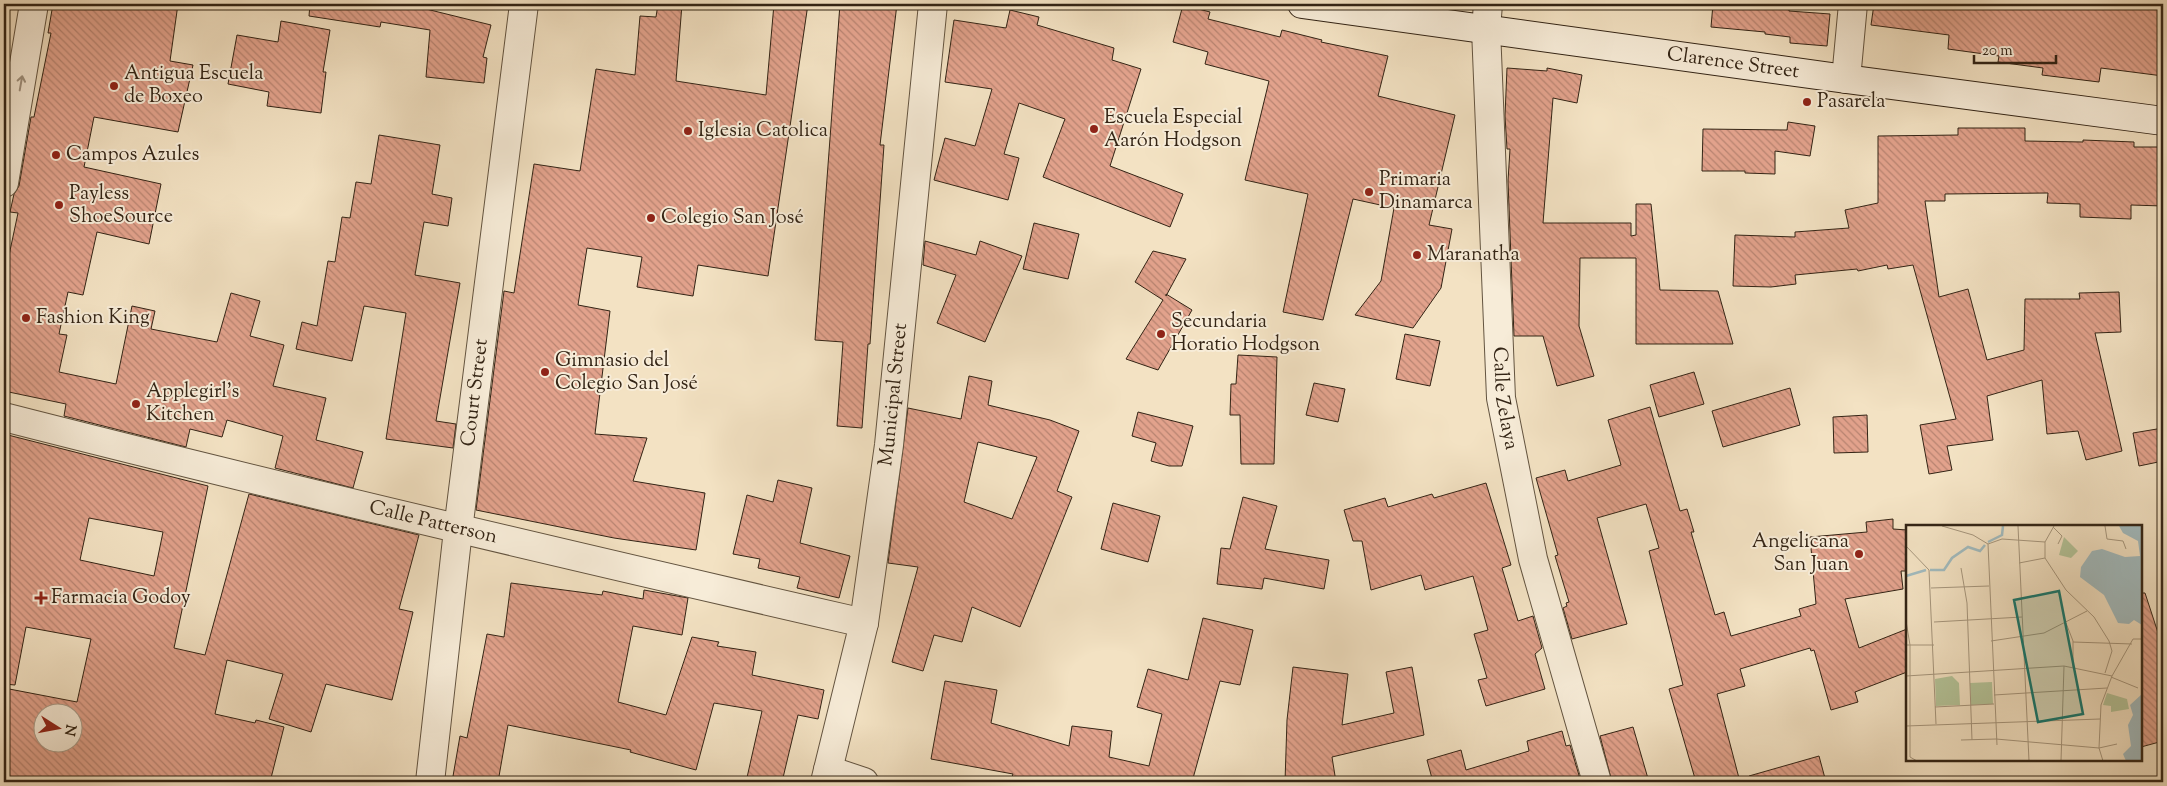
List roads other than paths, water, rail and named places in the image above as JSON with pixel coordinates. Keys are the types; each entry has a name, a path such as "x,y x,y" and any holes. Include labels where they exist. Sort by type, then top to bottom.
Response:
{"street":[{"path":"4,183 34,4"},
{"name":"Court Street","path":"430,782 458,530 524,4"},
{"name":"Municipal Street","path":"826,776 864,623 889,445 933,4"},
{"name":"Clarence Street","path":"1302,4 1487,16 1846,80 2163,121"},
{"path":"1846,80 1853,4"},
{"name":"Calle Zelaya","path":"1487,16 1501,398 1532,559 1597,782"},
{"name":"Calle Patterson","path":"4,417 266,484 458,530 864,623"},
{"path":"826,776 864,782"}],"place":[{"name":"Antigua Escuela de Boxeo","path":"114,86"},
{"name":"Pasarela","path":"1807,102"},
{"name":"Escuela Especial Aarón Hodgson","path":"1094,129"},
{"name":"Iglesia Catolica","path":"688,131"},
{"name":"Campos Azules","path":"56,155"},
{"name":"Primaria Dinamarca","path":"1369,192"},
{"name":"Payless ShoeSource","path":"59,205"},
{"name":"Colegio San José","path":"651,218"},
{"name":"Maranatha","path":"1417,255"},
{"name":"Fashion King","path":"26,318"},
{"name":"Secundaria Horatio Hodgson","path":"1161,334"},
{"name":"Gimnasio del Colegio San José","path":"545,372"},
{"name":"Applegirl's Kitchen","path":"136,404"},
{"name":"Angelicana San Juan","path":"1859,554"},
{"name":"Farmacia Godoy","path":"41,598"}]}
